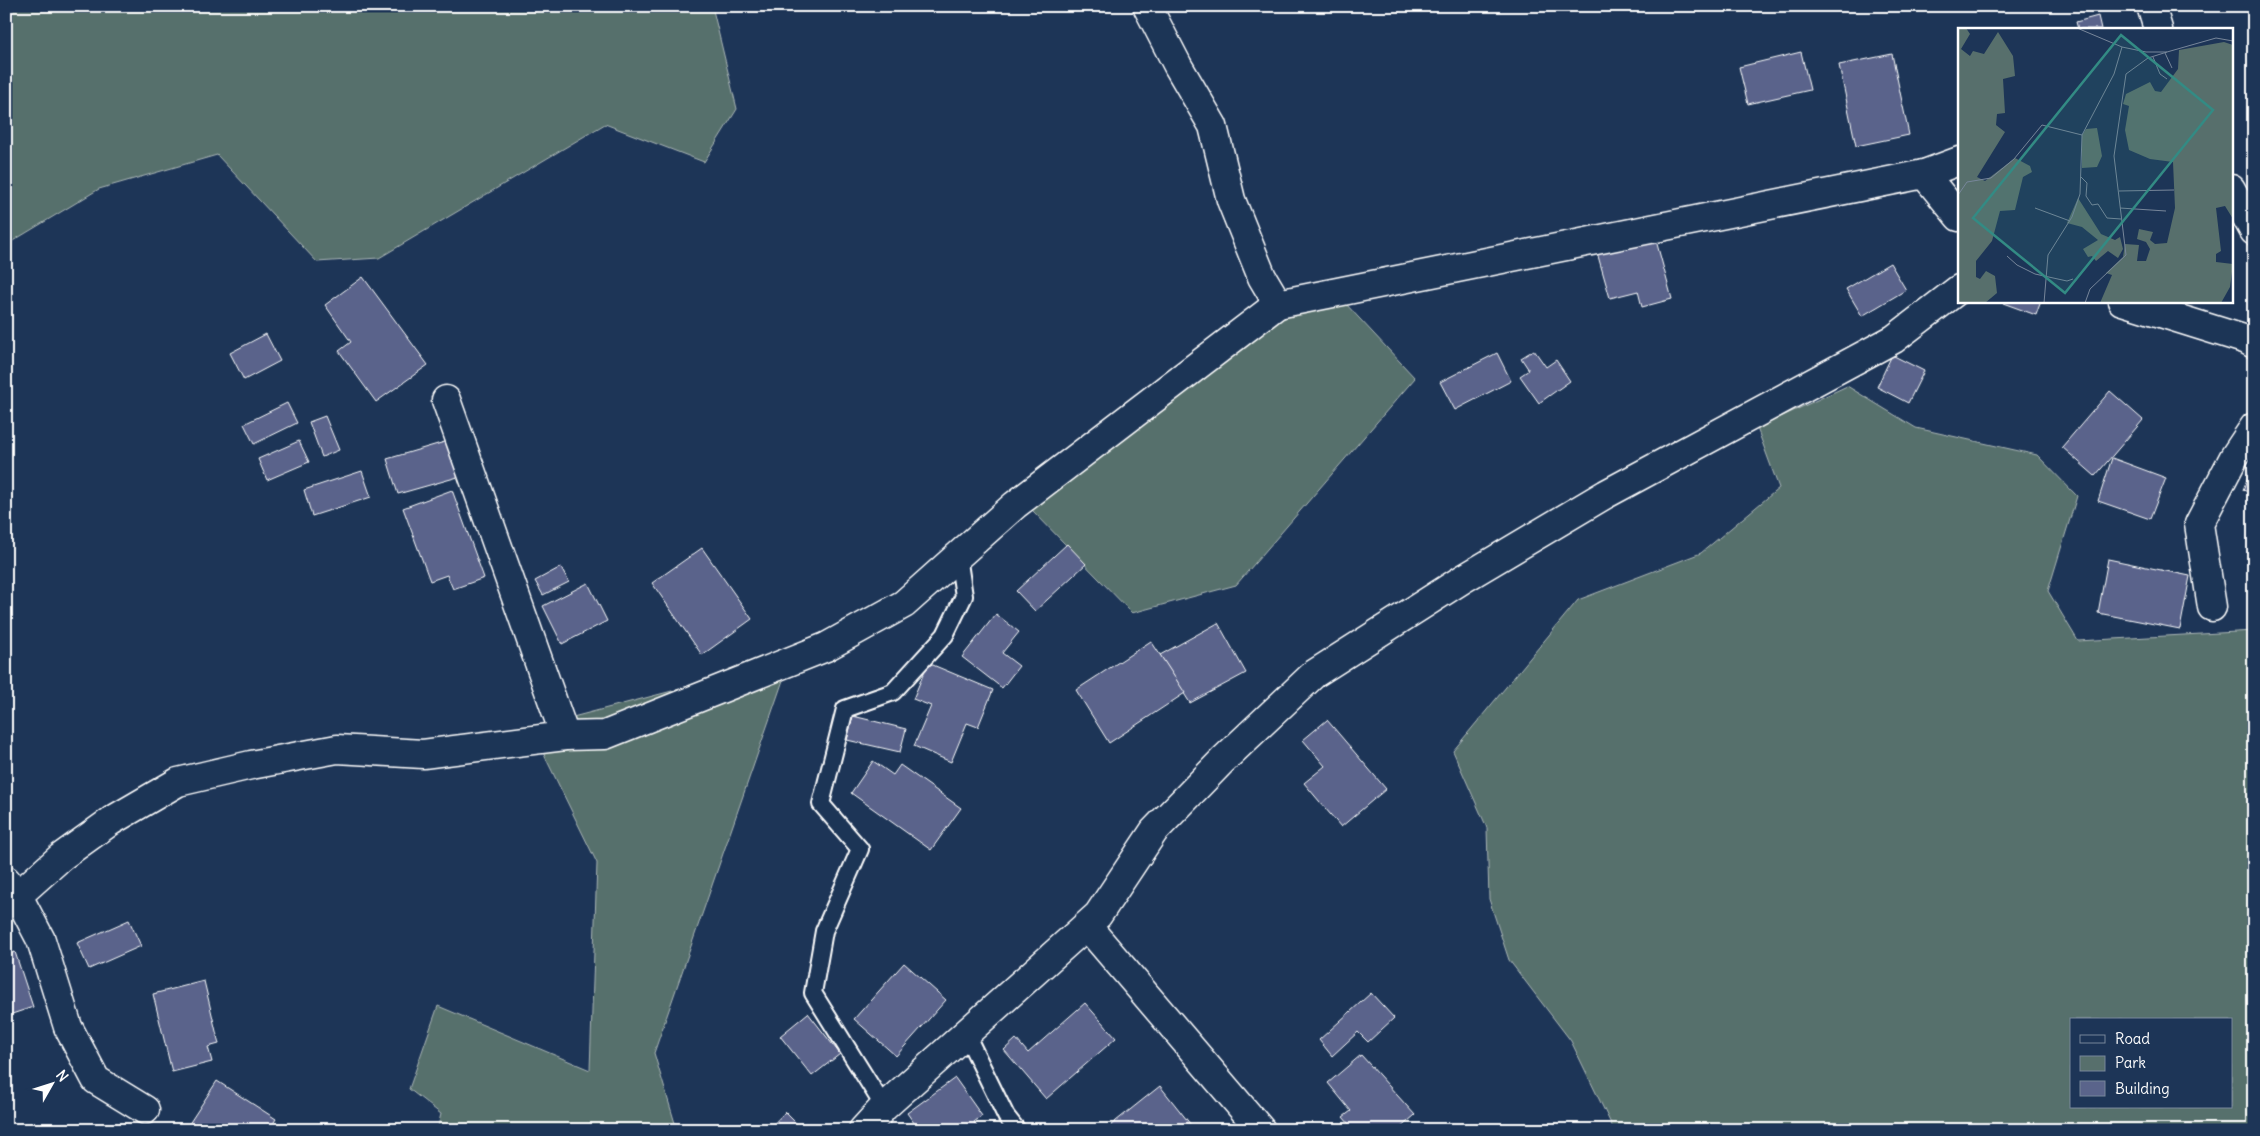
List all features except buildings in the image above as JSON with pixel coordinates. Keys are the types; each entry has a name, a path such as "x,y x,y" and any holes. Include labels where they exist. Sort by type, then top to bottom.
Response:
{"street":[{"path":"1147,6 1178,66 1213,126 1231,200 1262,277 1278,304"},
{"path":"2151,6 2158,28"},
{"path":"144,1110 96,1080 68,1027 41,940 10,894 111,821 178,782 251,765 337,749 423,754 565,736 605,734 826,647 904,604 1015,505 1278,304 1924,174 1958,161"},
{"path":"1924,174 1958,217"},
{"path":"2232,191 2254,231"},
{"path":"863,1130 884,1107 1098,916 1154,831 1223,760 1314,674 1463,579 1606,494 1894,339 1958,291"},
{"path":"2125,302 2248,340 2254,344"},
{"path":"446,400 565,736"},
{"path":"2212,607 2199,524 2234,457 2254,427"},
{"path":"1087,926 1261,1130"}],"lane":[{"path":"884,1107 813,993 824,932 860,849 821,804 845,709 893,692 945,635 964,596 958,556"},
{"path":"966,1034 1006,1116 1017,1130"}],"green space":[{"path":"6,6 712,6 737,109 704,162 605,124 379,258 317,262 217,155 99,189 6,245"},
{"path":"1345,303 1415,378 1236,585 1132,613 1032,510 1275,310"},
{"path":"1847,386 1916,428 2037,455 2077,496 2048,591 2078,641 2254,631 2254,1130 1614,1130 1571,1041 1509,960 1489,899 1487,828 1453,751 1578,600 1701,553 1779,488 1757,428"},
{"path":"790,660 654,1053 677,1130 437,1130 441,1114 409,1089 438,1006 590,1070 597,863 531,728"}]}
